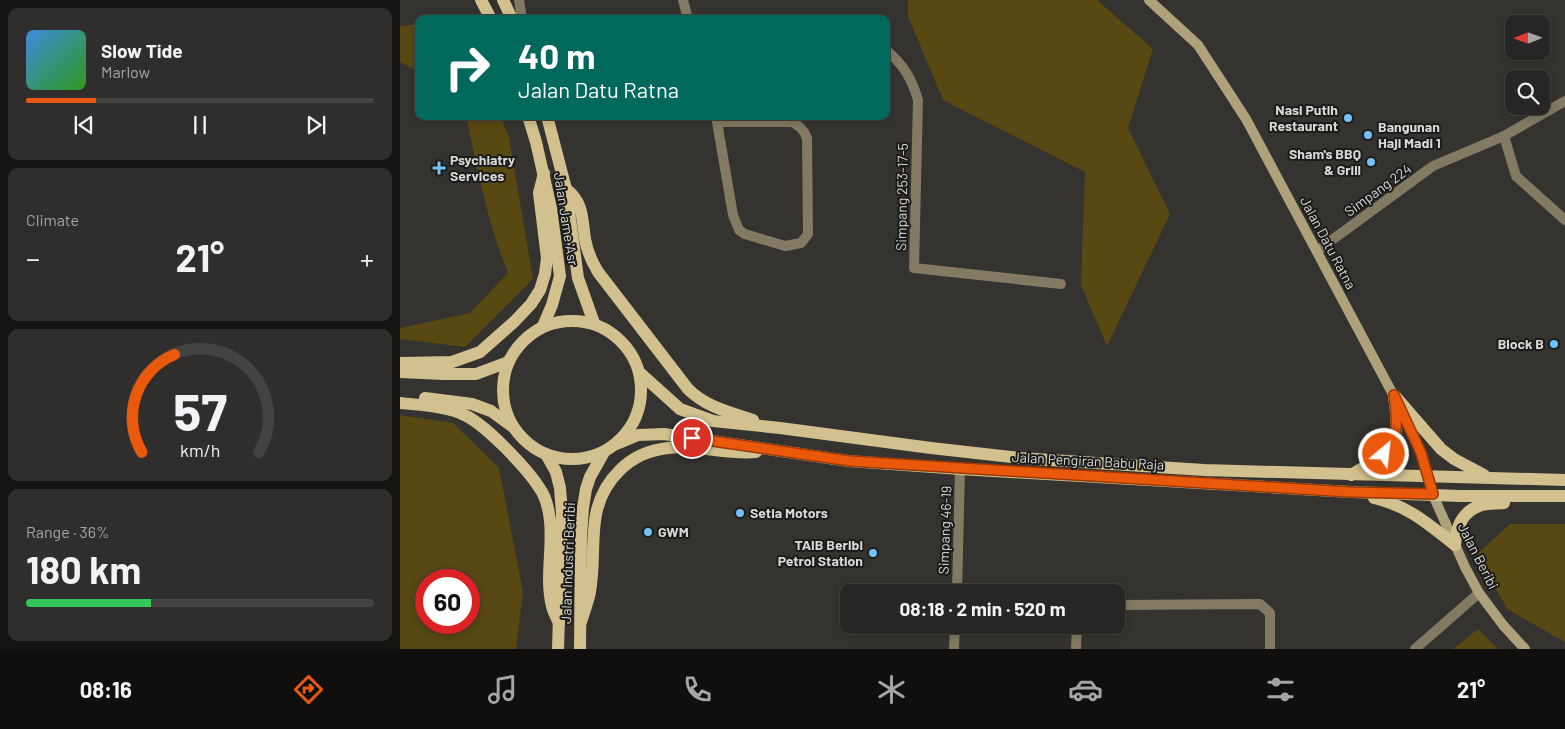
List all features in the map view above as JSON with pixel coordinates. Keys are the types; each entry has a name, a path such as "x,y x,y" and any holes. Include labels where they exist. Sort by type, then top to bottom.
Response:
{"main road":[{"path":"481,0 490,15"},
{"path":"503,0 510,15"},
{"name":"Jalan Datu Ratna","path":"1149,0 1198,46 1246,120 1412,430 1433,494"},
{"name":"Jalan Jame 'Asr","path":"529,120 544,173 555,232 560,276 552,305 543,326"},
{"name":"Jalan Jame 'Asr","path":"548,120 566,188 578,278 594,323"},
{"path":"400,362 452,362 480,352 515,322 531,304 540,290 547,258 539,193 544,173"},
{"path":"566,188 574,194 580,204 588,251 598,272 688,389 707,404 780,428"},
{"path":"400,396 472,404 491,411 515,429 524,439 546,454 560,458 590,457 609,449 624,436 638,413 642,386 640,373 628,348 607,329 581,320 568,320 543,326 522,341 508,362 504,376 504,404 508,417 515,429"},
{"path":"400,372 476,374 508,362"},
{"name":"Jalan Pengiran Babu Raja","path":"640,373 680,409 713,421 1020,458 1204,470 1565,480"},
{"path":"1351,475 1377,459 1389,448 1397,428 1394,395"},
{"path":"1394,395 1454,459 1487,477"},
{"path":"400,403 449,410 469,417 480,424 523,467 536,483 549,508 550,588 552,605 559,623"},
{"name":"Jalan Pengiran Babu Raja","path":"609,449 638,435 664,434 850,461 960,469 1350,492 1561,496"},
{"path":"581,622 590,592 594,517 599,500 612,478 625,466 646,453 666,448 682,447 741,454 775,450"},
{"name":"Jalan Industri Beribi","path":"580,649 583,508 590,477 609,449"},
{"name":"Jalan Industri Beribi","path":"546,454 556,472 560,488 562,513 558,649"},
{"path":"1350,492 1391,502 1405,508 1418,515 1455,545"},
{"name":"Jalan Beribi","path":"1433,494 1455,545 1480,593 1503,625 1525,649"},
{"path":"1455,545 1458,526 1464,516 1479,506 1561,496"}],"street":[{"path":"519,0 521,15"},
{"path":"683,0 687,15"},
{"name":"Simpang 253-17-5","path":"890,54 905,69 913,83 918,100 914,268 1061,284"},
{"name":"Simpang 224","path":"1316,251 1433,166 1504,136 1565,101"},
{"path":"717,120 733,214 739,230 785,246 801,243 808,234 807,138 801,128 792,122 742,120"},
{"path":"1504,136 1516,176 1565,220"},
{"name":"Simpang 46-19","path":"957,584 960,469"},
{"path":"1415,649 1480,593"},
{"path":"1125,605 1260,604 1270,613 1270,649"},
{"path":"954,649 955,634"},
{"path":"1076,649 1077,634"}],"shaded area":[{"path":"908,0 1097,0 1153,49 1128,128 1170,214 1107,346 1081,285 1085,172 943,100 908,16"},
{"path":"415,24 415,70 400,62 400,26"},
{"path":"467,120 502,120 509,137 533,279 465,347 400,339 400,328 470,313 508,273 494,235"},
{"path":"400,415 453,423 499,468 523,592 516,649 400,649"},
{"path":"1510,524 1565,524 1565,642 1507,609 1477,554"},
{"path":"1478,629 1498,649 1453,649"}],"place":[{"name":"Nasi Putih Restaurant","path":"1348,118"},
{"name":"Bangunan Haji Madi 1","path":"1368,135"},
{"name":"Sham's BBQ & Grill","path":"1371,162"},
{"name":"Psychiatry Services","path":"439,168"},
{"name":"Block B","path":"1554,344"},
{"name":"Setia Motors","path":"740,513"},
{"name":"GWM","path":"648,532"},
{"name":"TAIB Beribi Petrol Station","path":"873,553"}],"route":[{"path":"692,438 850,461 1350,492 1433,494 1412,430 1394,395 1397,428 1395,438 1384,454"}]}
